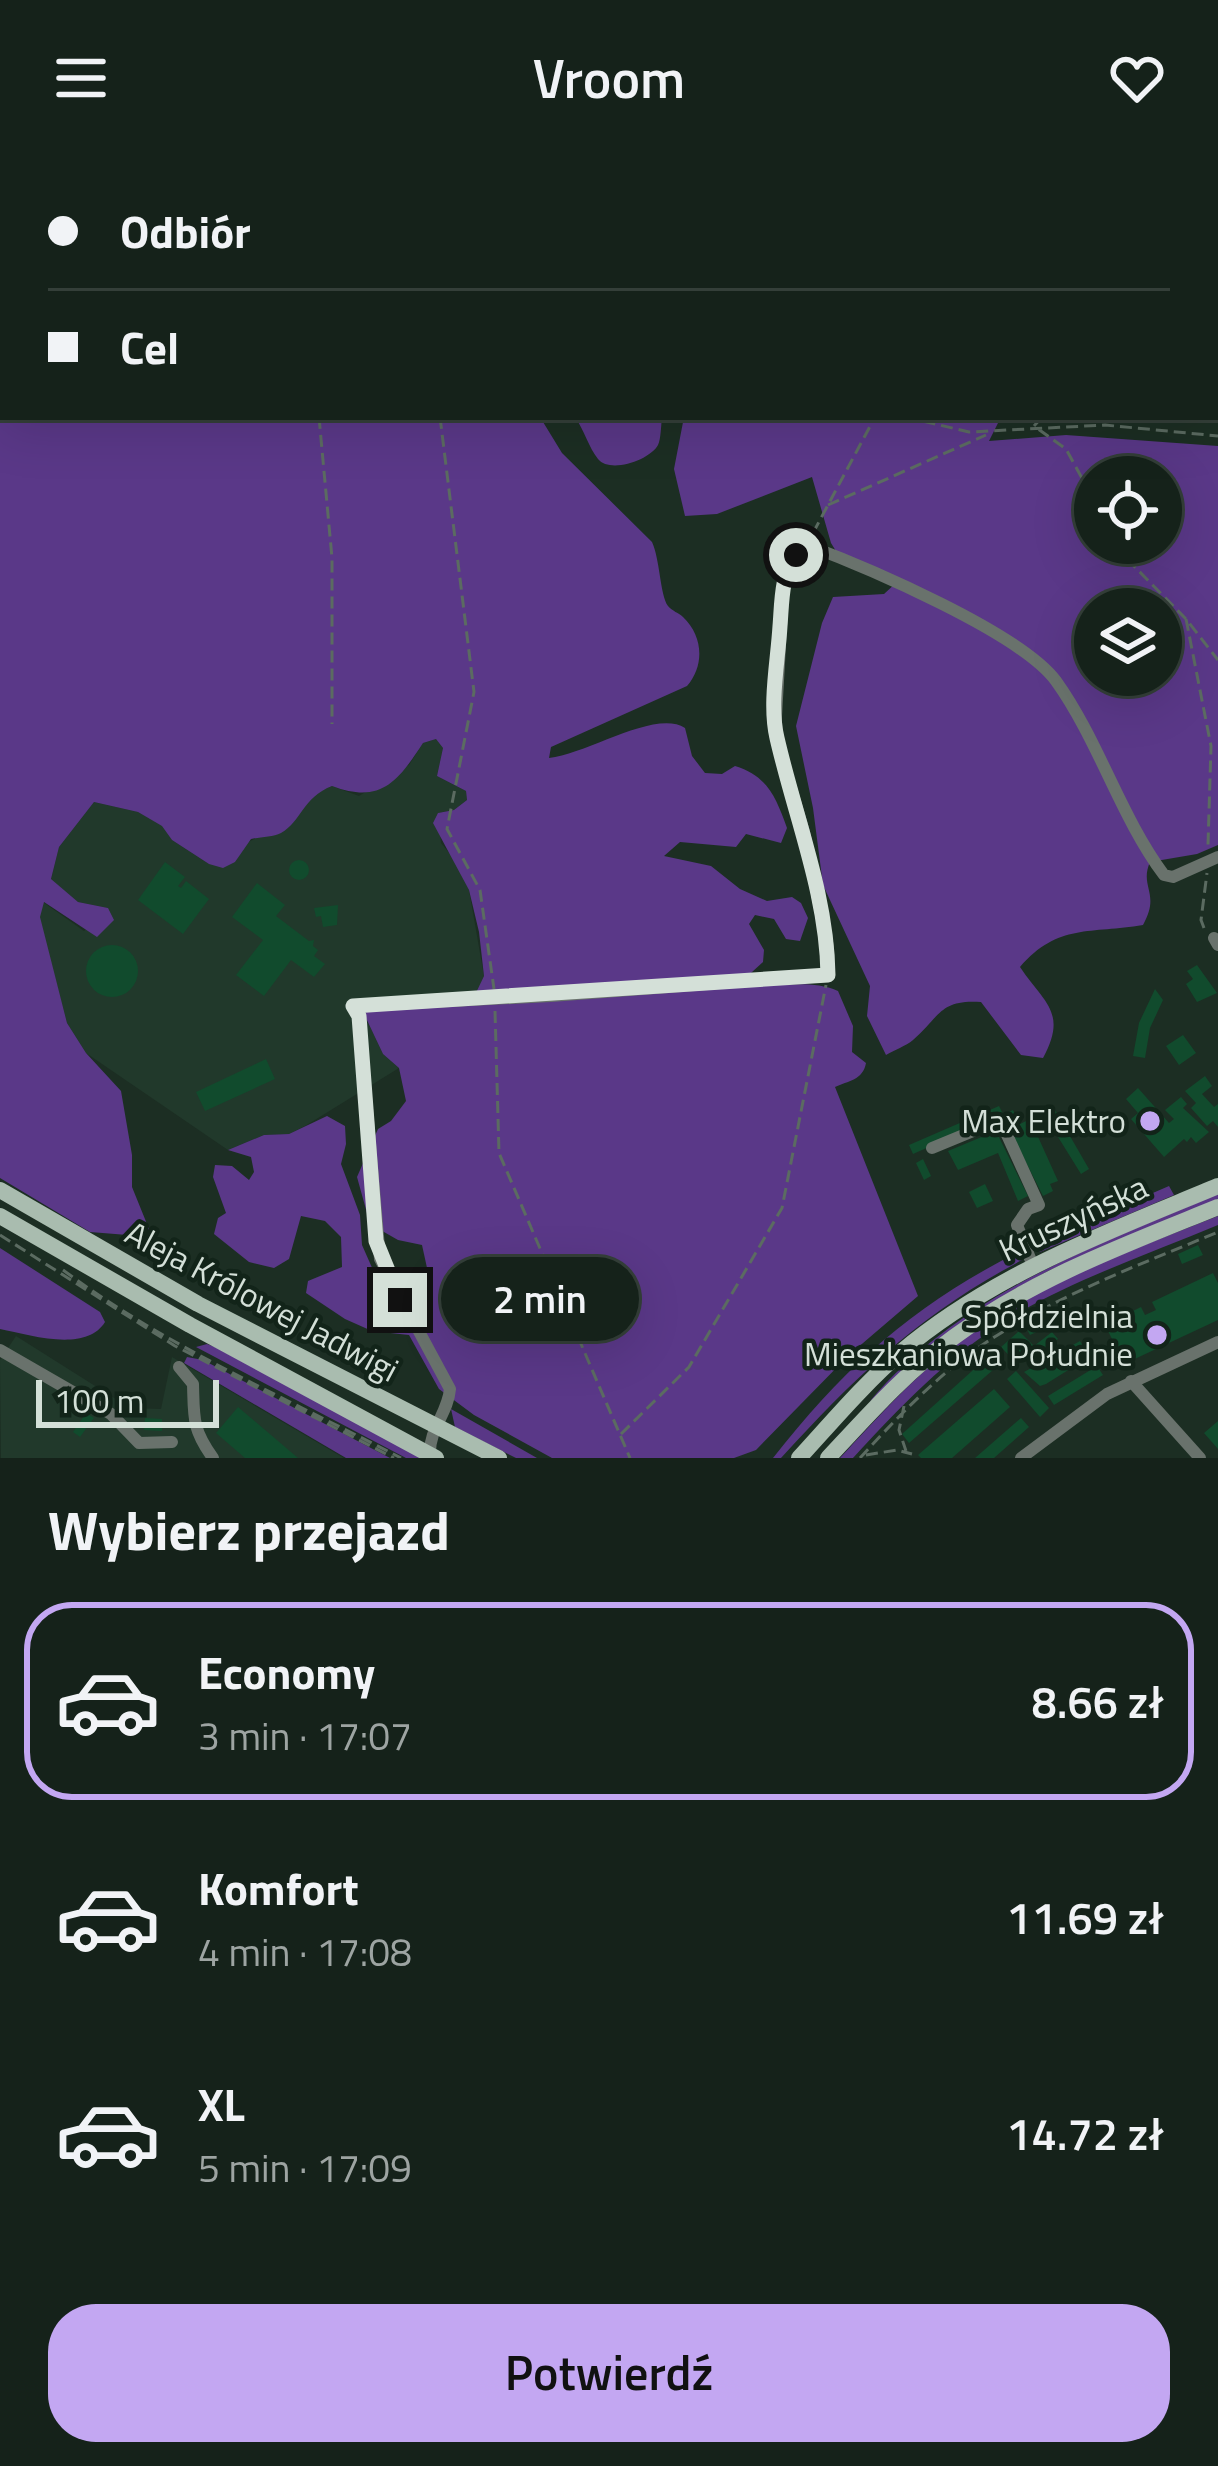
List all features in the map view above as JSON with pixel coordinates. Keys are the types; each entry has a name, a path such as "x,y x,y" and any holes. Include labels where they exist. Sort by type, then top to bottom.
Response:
{"main road":[{"name":"Kruszyńska","path":"799,1458 904,1350 1033,1266 1218,1186"},
{"name":"Aleja Królowej Jadwigi","path":"0,1190 198,1304 499,1458"},
{"name":"Kruszyńska","path":"828,1458 924,1360 995,1308 1077,1265 1218,1207"},
{"name":"Aleja Królowej Jadwigi","path":"0,1216 433,1456"}],"street":[{"path":"433,1456 430,1438 449,1399 447,1378 389,1279 376,1241 359,1016 353,1006 828,975 828,947 804,832 776,734 783,592 788,566 807,545 915,591 1018,647 1053,676 1164,875 1173,878 1213,860"},
{"path":"932,1148 995,1122 1003,1126 1039,1205 1028,1209 1017,1226 1033,1266"},
{"path":"1021,1458 1072,1417 1131,1381 1218,1342"},
{"path":"0,1350 111,1414 140,1443 172,1442"},
{"path":"179,1366 193,1384 191,1414 213,1458"},
{"path":"1131,1381 1200,1458"}],"path":[{"path":"319,420 332,558 332,724"},
{"path":"440,420 474,692 447,829 480,890 495,999 499,1153 630,1458"},
{"path":"807,545 873,420"},
{"path":"917,420 952,430 1105,425 1218,436"},
{"path":"1034,427 1040,420"},
{"path":"1034,427 1066,449 1074,464"},
{"path":"828,505 992,432"},
{"path":"1132,564 1218,659"},
{"path":"1186,619 1211,746 1213,860 1202,923 1216,942"},
{"path":"620,1435 688,1366 782,1208 828,975"},
{"path":"859,1457 904,1409 966,1357 1029,1316 1218,1232"},
{"path":"0,1233 109,1302 398,1458"},
{"path":"859,1457 896,1450 909,1454 900,1436 904,1409"}],"shaded area":[{"path":"0,420 542,420 562,453 652,542 665,601 690,625 699,660 687,686 551,747 549,758 639,728 672,724 685,728 692,756 705,773 722,774 735,766 756,776 769,790 787,828 781,843 746,834 736,847 680,842 664,856 711,866 740,889 767,901 792,897 801,903 808,918 800,941 786,939 774,919 755,915 749,924 764,950 763,962 741,982 814,985 838,991 853,1026 852,1052 866,1063 858,1076 835,1087 918,1296 849,1355 756,1450 734,1458 552,1458 474,1415 439,1389 409,1335 372,1331 306,1293 308,1281 342,1267 341,1237 325,1221 301,1216 289,1259 274,1268 249,1262 214,1234 218,1218 226,1213 213,1177 215,1165 232,1166 249,1180 254,1172 251,1157 228,1150 264,1135 289,1134 327,1116 345,1126 341,1164 360,1215 362,1245 381,1288 418,1290 429,1277 422,1245 398,1240 370,1224 357,1177 378,1129 406,1101 399,1068 383,1054 365,1016 368,1006 382,997 474,997 484,976 469,890 433,823 438,813 454,810 467,800 466,791 437,776 443,748 436,739 423,743 386,786 363,792 332,786 322,791 288,828 251,839 235,862 223,868 172,840 162,826 138,812 94,802 59,847 51,879 78,902 108,908 114,920 97,937 44,902 40,917 67,1023 86,1053 121,1091 132,1155 132,1187 149,1229 140,1236 90,1232 0,1178"},
{"path":"577,420 662,420 654,451 639,460 611,465 595,455"},
{"path":"683,420 1000,420 989,441 1066,435 1218,446 1218,845 1197,854 1150,862 1150,905 1143,925 1062,937 1020,967 1053,1018 1043,1058 1021,1055 981,1002 948,1007 913,1040 886,1055 867,1016 870,986 823,885 796,726 833,597 884,594 897,582 842,561 831,543 812,477 717,514 685,516 674,469"},
{"path":"436,739 443,748 437,776 466,791 467,800 454,810 438,813 441,843 469,890 484,976 475,997 365,1016 383,1054 399,1068 289,1134 264,1135 228,1150 86,1053 67,1023 39,917 43,902 84,931 108,908 78,902 51,880 59,847 94,802 138,812 209,864 235,862 245,844 296,816 319,791 332,786 359,796 409,765 423,743"},
{"path":"1169,1186 1174,1195 1040,1252 1030,1246"},
{"path":"1218,1194 1218,1199 1013,1290 870,1401 945,1331 987,1303 1077,1254"},
{"path":"1218,1216 1218,1225 1083,1281 1005,1321 944,1367 853,1458 840,1458 933,1364 996,1317 1089,1268"},
{"path":"0,1248 100,1312 105,1322 85,1337 71,1339 0,1329"},
{"path":"1022,1250 1022,1260 952,1302 892,1348 781,1458 773,1458 828,1393 885,1339 948,1292"},
{"path":"16,1336 130,1408 161,1409 172,1357 344,1458 1,1458 0,1360"},
{"path":"207,1344 422,1458 406,1458 196,1347"},
{"path":"187,1357 203,1360 390,1458 346,1458 184,1363"},
{"path":"451,1409 537,1458 516,1458 455,1427"}],"building":[{"path":"299,860 309,870 299,880 289,870"},
{"path":"165,862 185,877 178,886 186,881 209,899 183,934 138,900"},
{"path":"257,883 285,905 276,916 314,940 318,950 314,956 325,964 314,977 291,960 264,996 236,975 263,940 232,917"},
{"path":"338,905 337,925 323,927 314,908"},
{"path":"112,945 130,953 138,971 130,989 112,997 94,989 86,971 94,953"},
{"path":"1197,965 1217,993 1197,1002 1186,984 1193,979 1187,971"},
{"path":"1155,989 1163,1000 1150,1028 1145,1058 1133,1056 1139,1023"},
{"path":"1183,1035 1196,1053 1179,1065 1166,1046"},
{"path":"266,1059 275,1079 205,1111 196,1092"},
{"path":"1205,1076 1212,1086 1202,1094 1214,1107 1218,1104 1218,1127 1213,1121 1207,1126 1191,1108 1196,1103 1185,1091"},
{"name":"Max Elektro","path":"1138,1088 1169,1123 1174,1119 1165,1110 1181,1097 1187,1104 1183,1108 1209,1132 1196,1143 1191,1137 1187,1142 1184,1139 1164,1157 1131,1119 1138,1113 1126,1099"},
{"path":"999,1106 1003,1114 913,1154 909,1145"},
{"path":"1013,1110 1020,1124 1030,1119 1058,1181 1043,1196 1002,1115"},
{"path":"1055,1110 1089,1169 1081,1174 1045,1116"},
{"path":"996,1131 1028,1196 1018,1201 998,1153 958,1170 948,1151"},
{"path":"923,1159 931,1176 924,1180 916,1163"},
{"path":"985,1184 993,1201 977,1208 969,1192"},
{"path":"1198,1245 1203,1255 1182,1264 1178,1254"},
{"path":"1213,1273 1218,1283 1218,1320 1124,1364 1121,1358 1115,1361 1112,1354 1118,1351 1105,1325 1141,1307 1145,1315 1156,1310 1152,1302"},
{"path":"1066,1306 1071,1316 1030,1335 1025,1325"},
{"path":"1019,1331 1034,1346 1052,1332 1058,1339 1040,1353 1035,1347 1017,1364 1001,1347"},
{"path":"1080,1341 1089,1357 1046,1384 1040,1386 1024,1372"},
{"path":"992,1353 1001,1363 909,1443 902,1434"},
{"path":"1097,1366 1103,1375 1054,1405 1048,1396"},
{"path":"1016,1371 1049,1408 1040,1417 1007,1379"},
{"path":"994,1389 1010,1407 952,1458 918,1455"},
{"path":"238,1407 298,1458 245,1458 216,1433"},
{"path":"86,1413 94,1418 80,1437 73,1432"},
{"path":"145,1418 162,1419 162,1431 144,1430"},
{"path":"1021,1418 1029,1427 994,1458 975,1458"},
{"path":"1218,1421 1218,1449 1204,1433"}],"place":[{"name":"Max Elektro","path":"1150,1121"},
{"name":"Spółdzielnia Mieszkaniowa Południe","path":"1157,1335"}],"route":[{"path":"400,1300 376,1241 359,1016 353,1006 828,975 828,947 804,832 776,734 783,592 788,566 796,555"}]}
